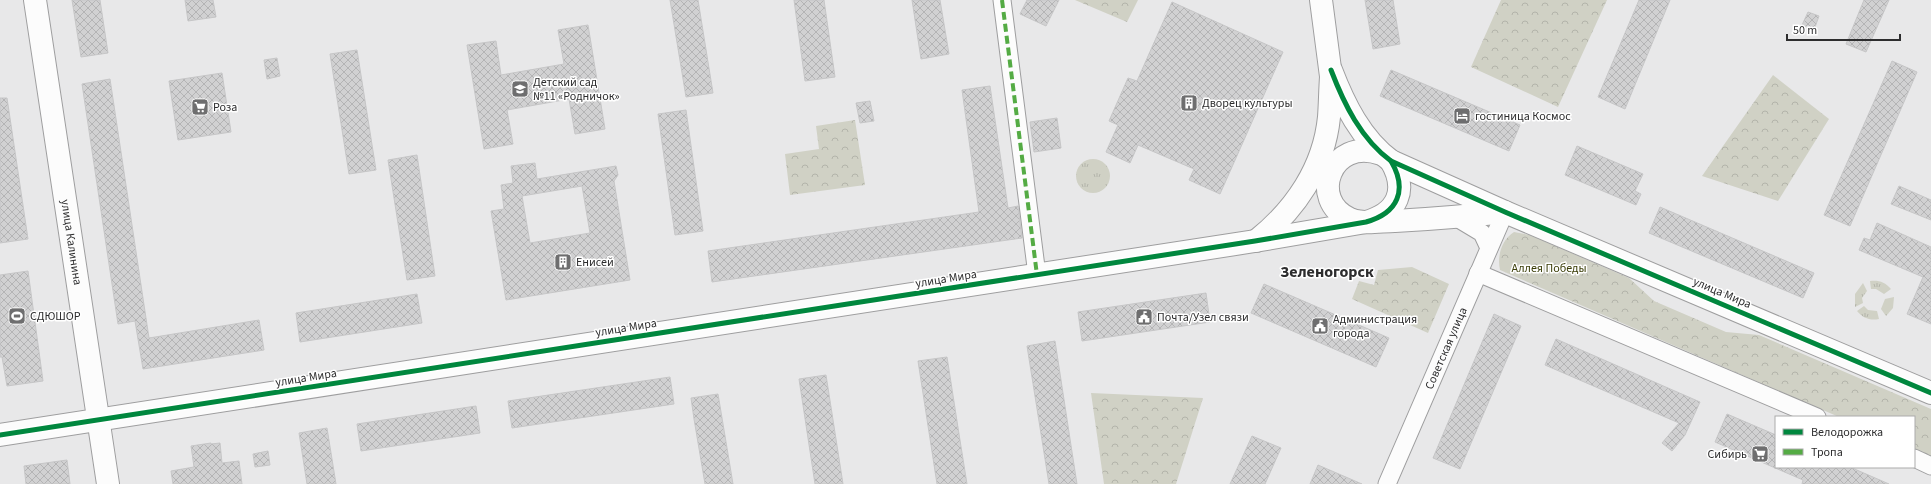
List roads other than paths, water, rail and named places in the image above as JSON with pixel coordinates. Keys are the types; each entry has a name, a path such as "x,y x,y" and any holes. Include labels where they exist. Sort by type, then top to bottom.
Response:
{"street":[{"name":"улица Калинина","path":"35,0 108,484"},
{"path":"1002,0 1037,275"},
{"path":"1321,0 1331,70 1333,119 1328,188 1331,200 1340,213 1351,220 1366,222 1457,218 1505,212"},
{"path":"1331,70 1351,116 1397,172 1400,184 1400,192 1395,204 1383,216 1366,222"},
{"path":"1255,241 1273,227 1291,209 1305,188 1316,167 1324,144 1329,118 1331,70"},
{"path":"1255,241 1271,234 1294,216 1339,159 1350,152 1369,150 1386,158"},
{"name":"улица Мира","path":"1386,158 1505,212 1931,393"},
{"name":"Советская улица","path":"1387,484 1505,212"},
{"path":"1457,218 1482,233 1489,248"},
{"name":"улица Мира","path":"0,435 1037,275 1366,222"},
{"path":"1478,273 1815,416"},
{"path":"1915,458 1931,466"}],"place":[{"name":"Детский сад №11 «Родничок»","path":"520,89"},
{"name":"Дворец культуры","path":"1189,103"},
{"name":"Роза","path":"200,107"},
{"name":"гостиница Космос","path":"1462,116"},
{"name":"Енисей","path":"563,262"},
{"name":"СДЮШОР","path":"17,316"},
{"name":"Почта/Узел связи","path":"1144,317"},
{"name":"Администрация города","path":"1320,326"},
{"name":"Сибирь","path":"1760,454"}],"district":[{"name":"Зеленогорск","path":"1327,272"}],"park label":[{"name":"Аллея Победы","path":"1549,268"}]}
